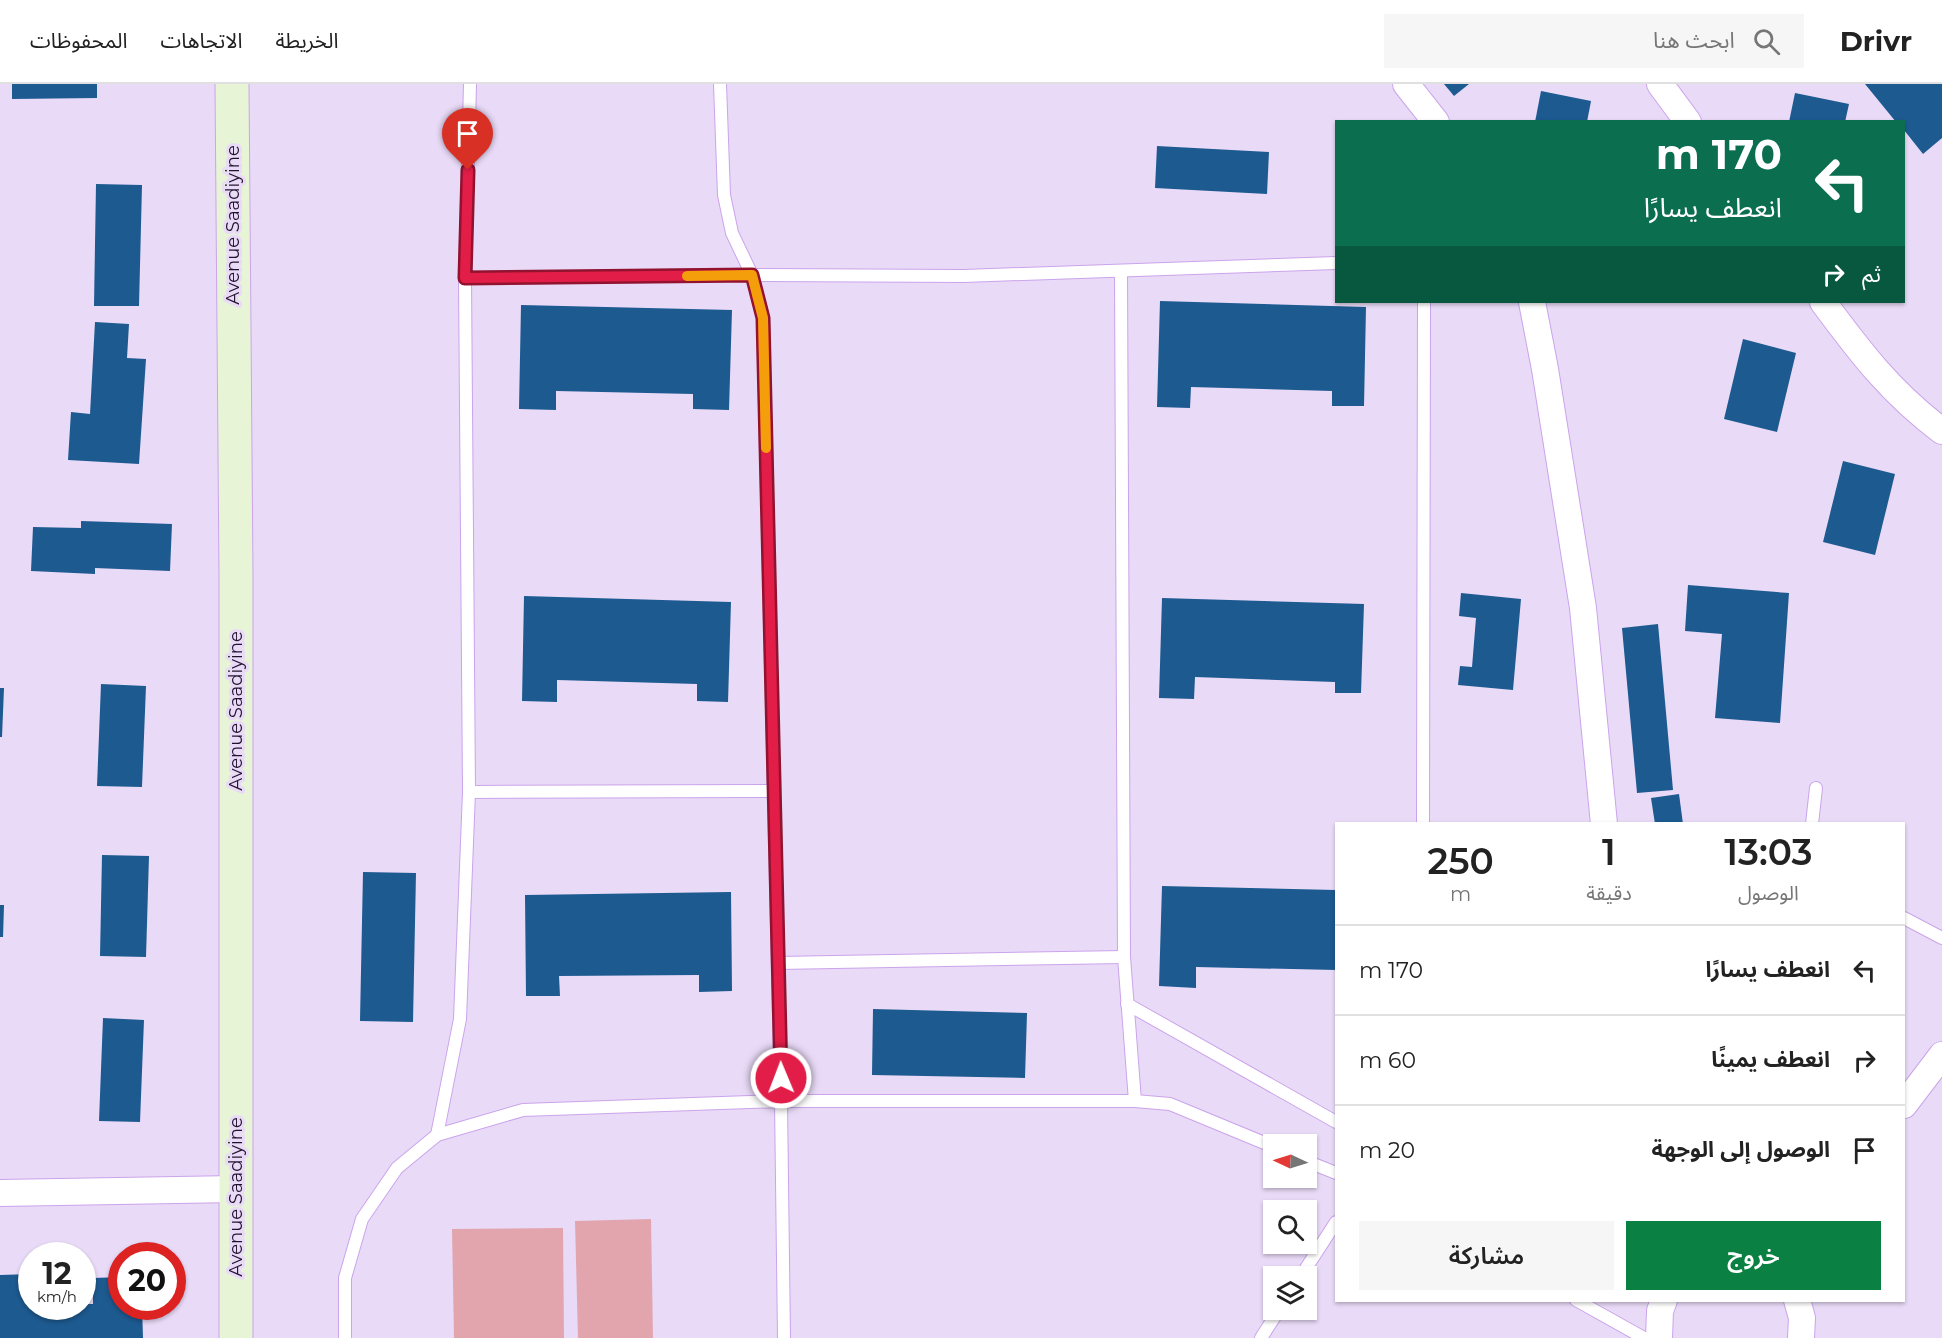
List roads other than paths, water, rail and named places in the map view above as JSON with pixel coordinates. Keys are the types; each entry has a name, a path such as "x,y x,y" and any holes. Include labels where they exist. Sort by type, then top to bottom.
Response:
{"main road":[{"name":"Avenue Saadiyine","path":"232,84 236,565 236,1338"}],"street":[{"path":"1406,84 1434,120"},
{"path":"1660,84 1687,120"},
{"path":"1533,303 1583,608 1604,822"},
{"path":"1824,303 1868,362 1913,409 1942,431"},
{"path":"1905,1104 1942,1055"},
{"path":"0,1192 236,1189"},
{"path":"1659,1338 1660,1311 1663,1302"}],"lane":[{"path":"437,1136 460,1019 469,792 465,278 470,84"},
{"path":"720,84 724,195 732,233 752,275 763,318 781,1101 784,1338"},
{"path":"465,278 752,275 964,276 1335,263"},
{"path":"1121,270 1124,957 1135,1101"},
{"path":"1423,822 1424,303"},
{"path":"1812,822 1816,788"},
{"path":"469,792 774,791"},
{"path":"1905,919 1942,938"},
{"path":"778,963 1124,957"},
{"path":"1127,1004 1335,1121"},
{"path":"345,1338 345,1278 362,1218 398,1168 437,1136 523,1110 781,1101 1135,1101 1170,1104 1263,1142"},
{"path":"1317,1165 1335,1173"},
{"path":"1307,1266 1335,1224"},
{"path":"1580,1302 1644,1338"},
{"path":"1261,1338 1273,1320"}]}
